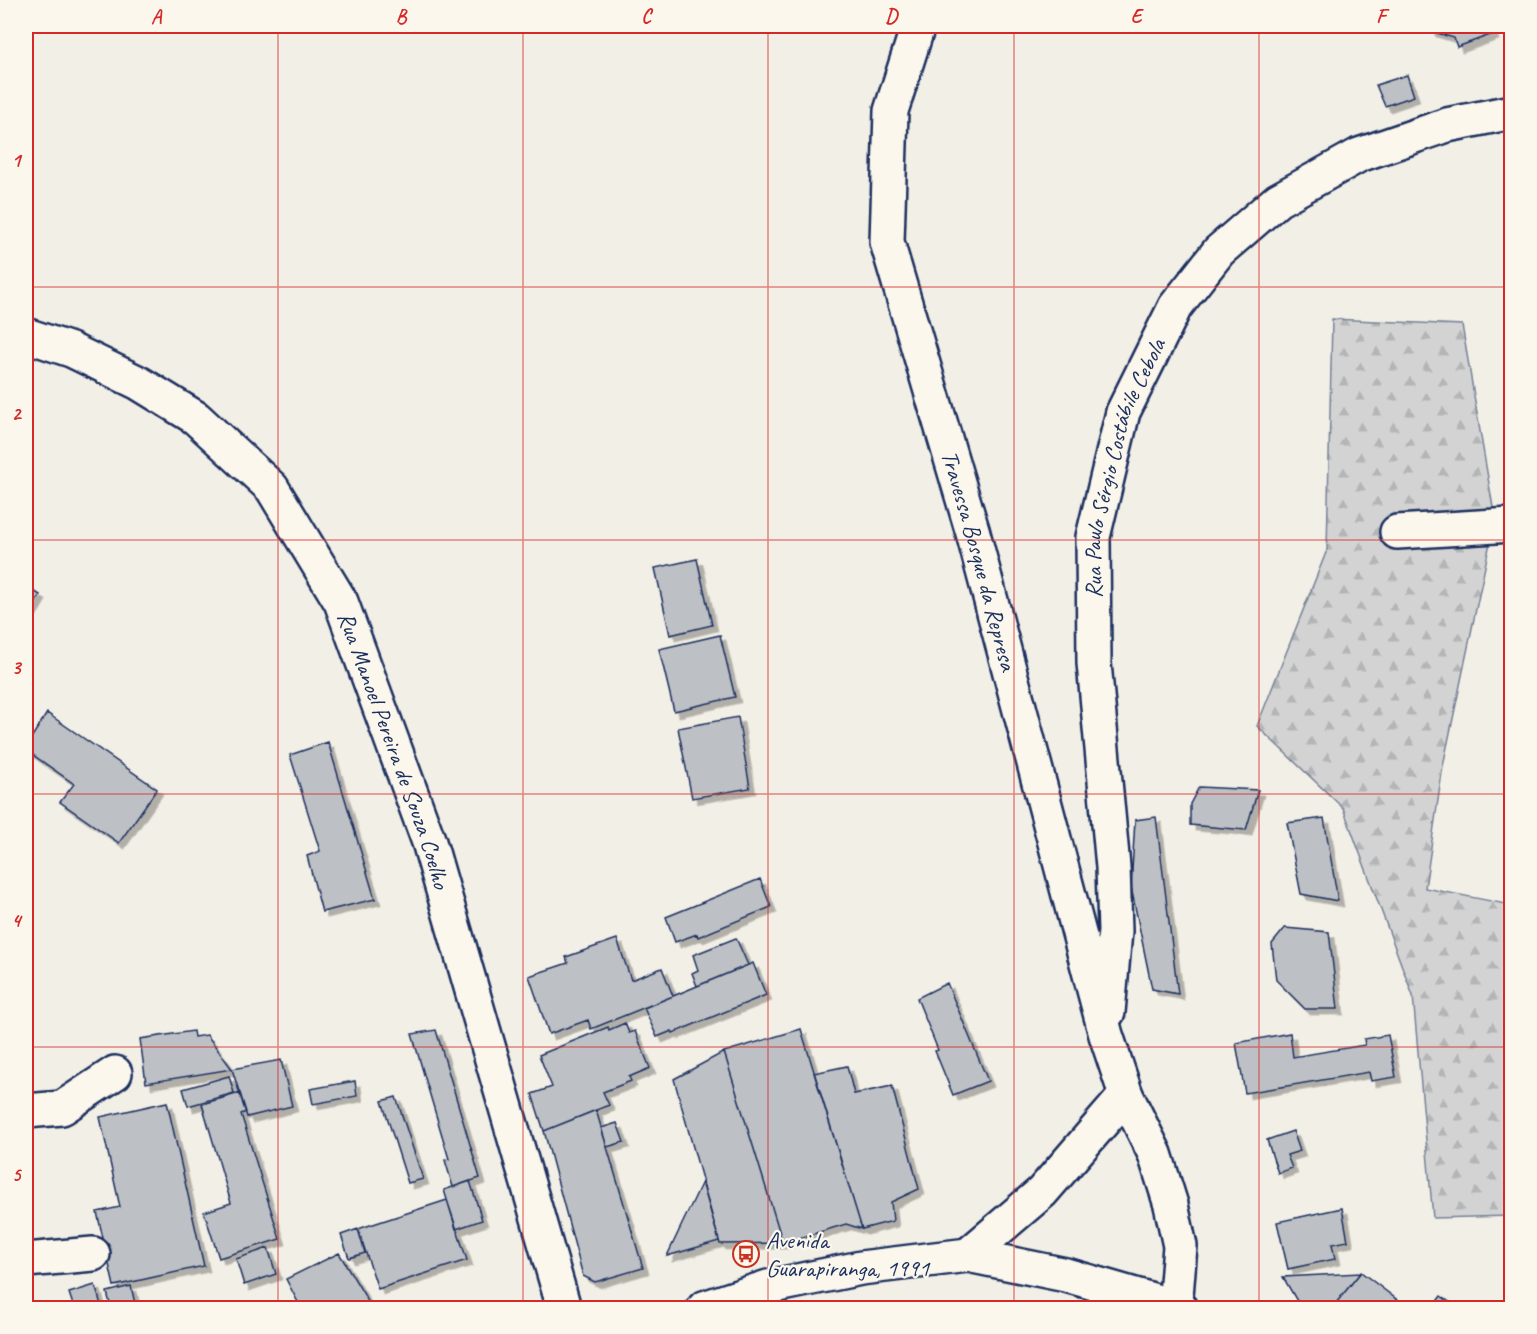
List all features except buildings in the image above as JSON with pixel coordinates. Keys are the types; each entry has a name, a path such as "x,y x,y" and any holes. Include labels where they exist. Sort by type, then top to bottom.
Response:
{"street":[{"name":"Travessa Bosque da Represa","path":"918,26 891,111 887,242 973,533 1106,1035 1126,1095 1155,1154 1171,1205 1180,1246 1177,1308"},
{"name":"Rua Paulo Sérgio Costábile Cebola","path":"1106,1035 1115,931 1113,867 1094,663 1093,537 1123,412 1175,307 1219,251 1278,200 1359,155 1448,125 1512,112"},
{"name":"Rua Manoel Pereira de Souza Coelho","path":"26,335 91,359 139,383 196,418 272,488 341,602 429,842 564,1308"},
{"path":"1397,532 1512,525"},
{"path":"26,1111 62,1108 115,1073"},
{"path":"968,1255 1042,1192 1126,1095"},
{"path":"26,1260 93,1254"},
{"path":"704,1308 768,1287 861,1268 968,1255 1066,1275 1177,1308"}],"green space":[{"path":"1332,319 1462,325 1495,519 1443,766 1425,888 1511,905 1511,1216 1433,1218 1413,996 1343,808 1257,726 1327,550"}],"place":[{"name":"Avenida Guarapiranga, 1991","path":"746,1254"}]}
